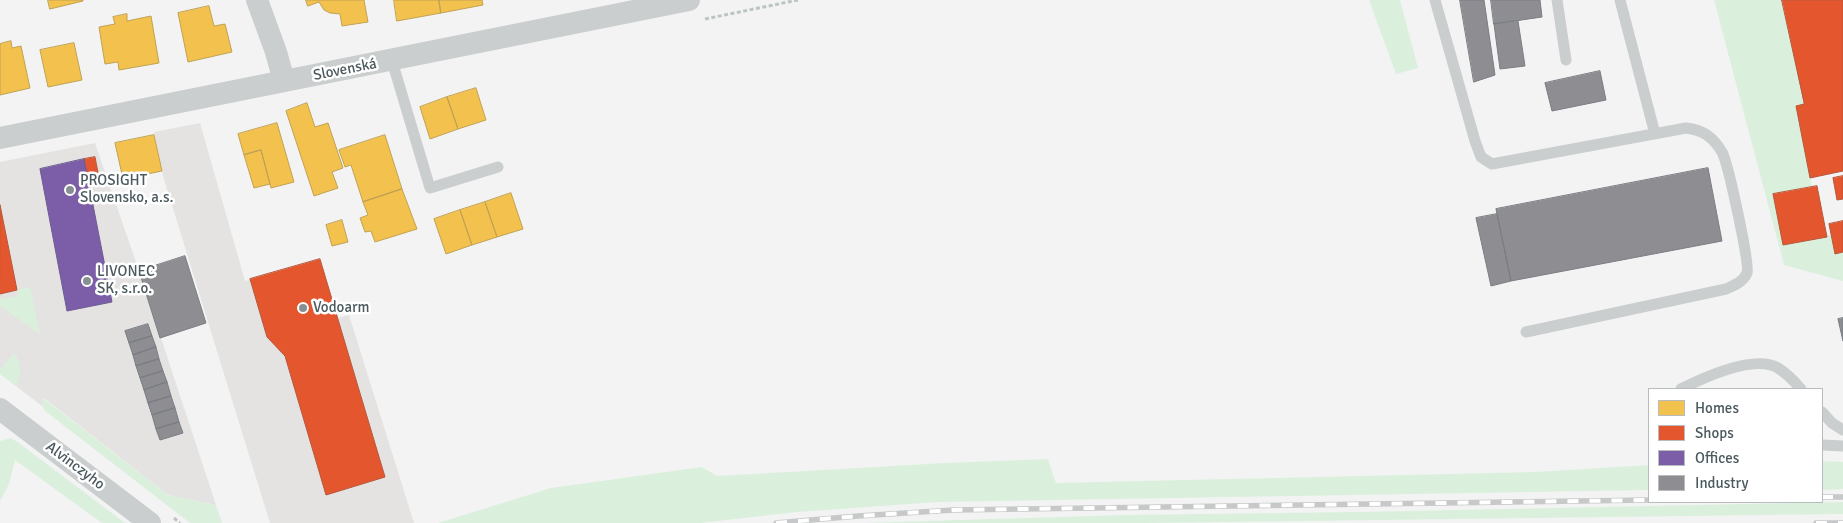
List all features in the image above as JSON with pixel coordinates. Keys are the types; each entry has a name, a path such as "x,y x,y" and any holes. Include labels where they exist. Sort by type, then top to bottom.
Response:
{"street":[{"path":"257,0 276,52 284,81"},
{"name":"Slovenská","path":"0,138 689,0"},
{"name":"Alvinczyho","path":"0,410 150,523"}],"lane":[{"path":"1434,0 1475,141 1481,157 1492,164 1504,164 1686,128 1700,130 1714,141 1723,154 1744,240 1748,272 1741,282 1726,289 1526,332"},
{"path":"1556,0 1566,60"},
{"path":"1620,0 1655,134"},
{"path":"392,61 430,188 498,167"},
{"path":"1683,388 1743,365 1761,363 1777,367 1800,388"},
{"path":"1823,413 1832,423 1843,430"},
{"path":"1823,445 1843,446"}],"shaded area":[{"path":"200,123 245,281 320,259 338,318 349,315 414,523 270,523 163,176 154,132"},
{"path":"95,143 216,505 168,495 44,398 42,406 0,374 0,162"}],"green space":[{"path":"1369,0 1400,0 1418,68 1396,74"},
{"path":"1714,0 1782,0 1804,104 1796,107 1812,186 1773,194 1783,244 1831,235 1835,253 1843,252 1843,281 1784,265"},
{"path":"30,287 40,334 0,306 0,299 18,296 17,290"},
{"path":"14,353 19,361 20,369 16,386 0,374 0,367 2,368"},
{"path":"43,398 168,495 216,505 222,523 190,523 45,411 42,406"},
{"path":"11,438 125,523 102,523 15,460 9,484 0,501 0,441"},
{"path":"1048,459 1056,483 1536,472 1648,465 1648,490 937,502 797,512 700,523 438,523 551,488 702,467 717,476"},
{"path":"1823,461 1843,462 1843,489 1823,490"},
{"path":"1843,502 1843,514 1146,523 862,523 1124,515"}],"building: Homes":[{"path":"48,0 83,0 83,1 50,9"},
{"path":"306,0 364,0 368,22 342,26 340,14 324,10 319,2 308,6"},
{"path":"394,0 439,0 441,13 397,21"},
{"path":"439,0 482,0 483,5 441,13"},
{"path":"209,6 214,26 225,24 232,52 188,62 178,13"},
{"path":"127,14 127,21 151,16 159,63 119,70 118,62 105,64 99,27 115,24 113,17"},
{"path":"11,41 12,48 21,46 30,88 0,95 0,44"},
{"path":"74,43 82,80 48,87 40,50"},
{"path":"476,88 486,120 458,129 447,97"},
{"path":"447,97 458,129 430,139 420,107"},
{"path":"307,103 315,127 328,123 343,168 332,172 338,188 314,196 286,111"},
{"path":"277,123 294,182 271,188 261,150 244,155 238,134"},
{"path":"154,135 162,171 123,179 115,143"},
{"path":"385,135 402,189 363,202 351,165 345,167 339,150"},
{"path":"261,150 270,184 254,188 244,155"},
{"path":"402,189 417,229 375,242 371,231 365,232 360,218 368,215 363,202"},
{"path":"511,193 523,229 497,237 485,202"},
{"path":"485,202 497,237 472,245 460,210"},
{"path":"460,210 472,245 446,254 434,219"},
{"path":"342,220 348,242 332,246 326,225"}],"building: Shops":[{"path":"1782,0 1843,0 1843,171 1810,178 1796,106 1804,104"},
{"path":"95,157 100,183 89,185 84,159"},
{"path":"1843,176 1843,199 1837,200 1833,178"},
{"path":"1817,186 1827,237 1783,245 1773,194"},
{"path":"0,205 17,290 0,294"},
{"path":"1843,221 1843,252 1835,254 1829,224"},
{"path":"320,259 385,477 326,495 285,356 267,337 250,279"}],"building: Offices":[{"path":"84,159 112,302 67,311 40,169"}],"building: Industry":[{"path":"1460,0 1484,0 1495,75 1474,82"},
{"path":"1491,0 1540,0 1542,17 1494,24"},
{"path":"1518,21 1525,66 1500,69 1494,24"},
{"path":"1600,71 1606,100 1552,111 1545,83"},
{"path":"1708,168 1722,241 1511,281 1496,209"},
{"path":"1497,214 1511,281 1491,286 1476,218"},
{"path":"185,256 206,323 160,338 139,271"},
{"path":"1843,318 1843,341 1838,319"},
{"path":"148,324 152,336 129,343 125,331"},
{"path":"152,336 156,347 133,355 129,343"},
{"path":"156,347 159,359 136,366 133,355"},
{"path":"159,359 163,371 140,378 136,366"},
{"path":"163,371 167,382 144,390 140,378"},
{"path":"167,382 171,396 148,403 144,390"},
{"path":"171,396 175,408 152,415 148,403"},
{"path":"175,408 179,422 156,429 152,415"},
{"path":"179,422 183,433 160,440 156,429"}],"railway":[{"path":"1823,497 1843,497"},
{"path":"776,523 953,510 1648,500"},
{"path":"1816,523 1843,523"}],"place":[{"name":"PROSIGHT Slovensko, a.s.","path":"70,190"},
{"name":"LIVONEC SK, s.r.o.","path":"87,281"},
{"name":"Vodoarm","path":"303,308"}]}
